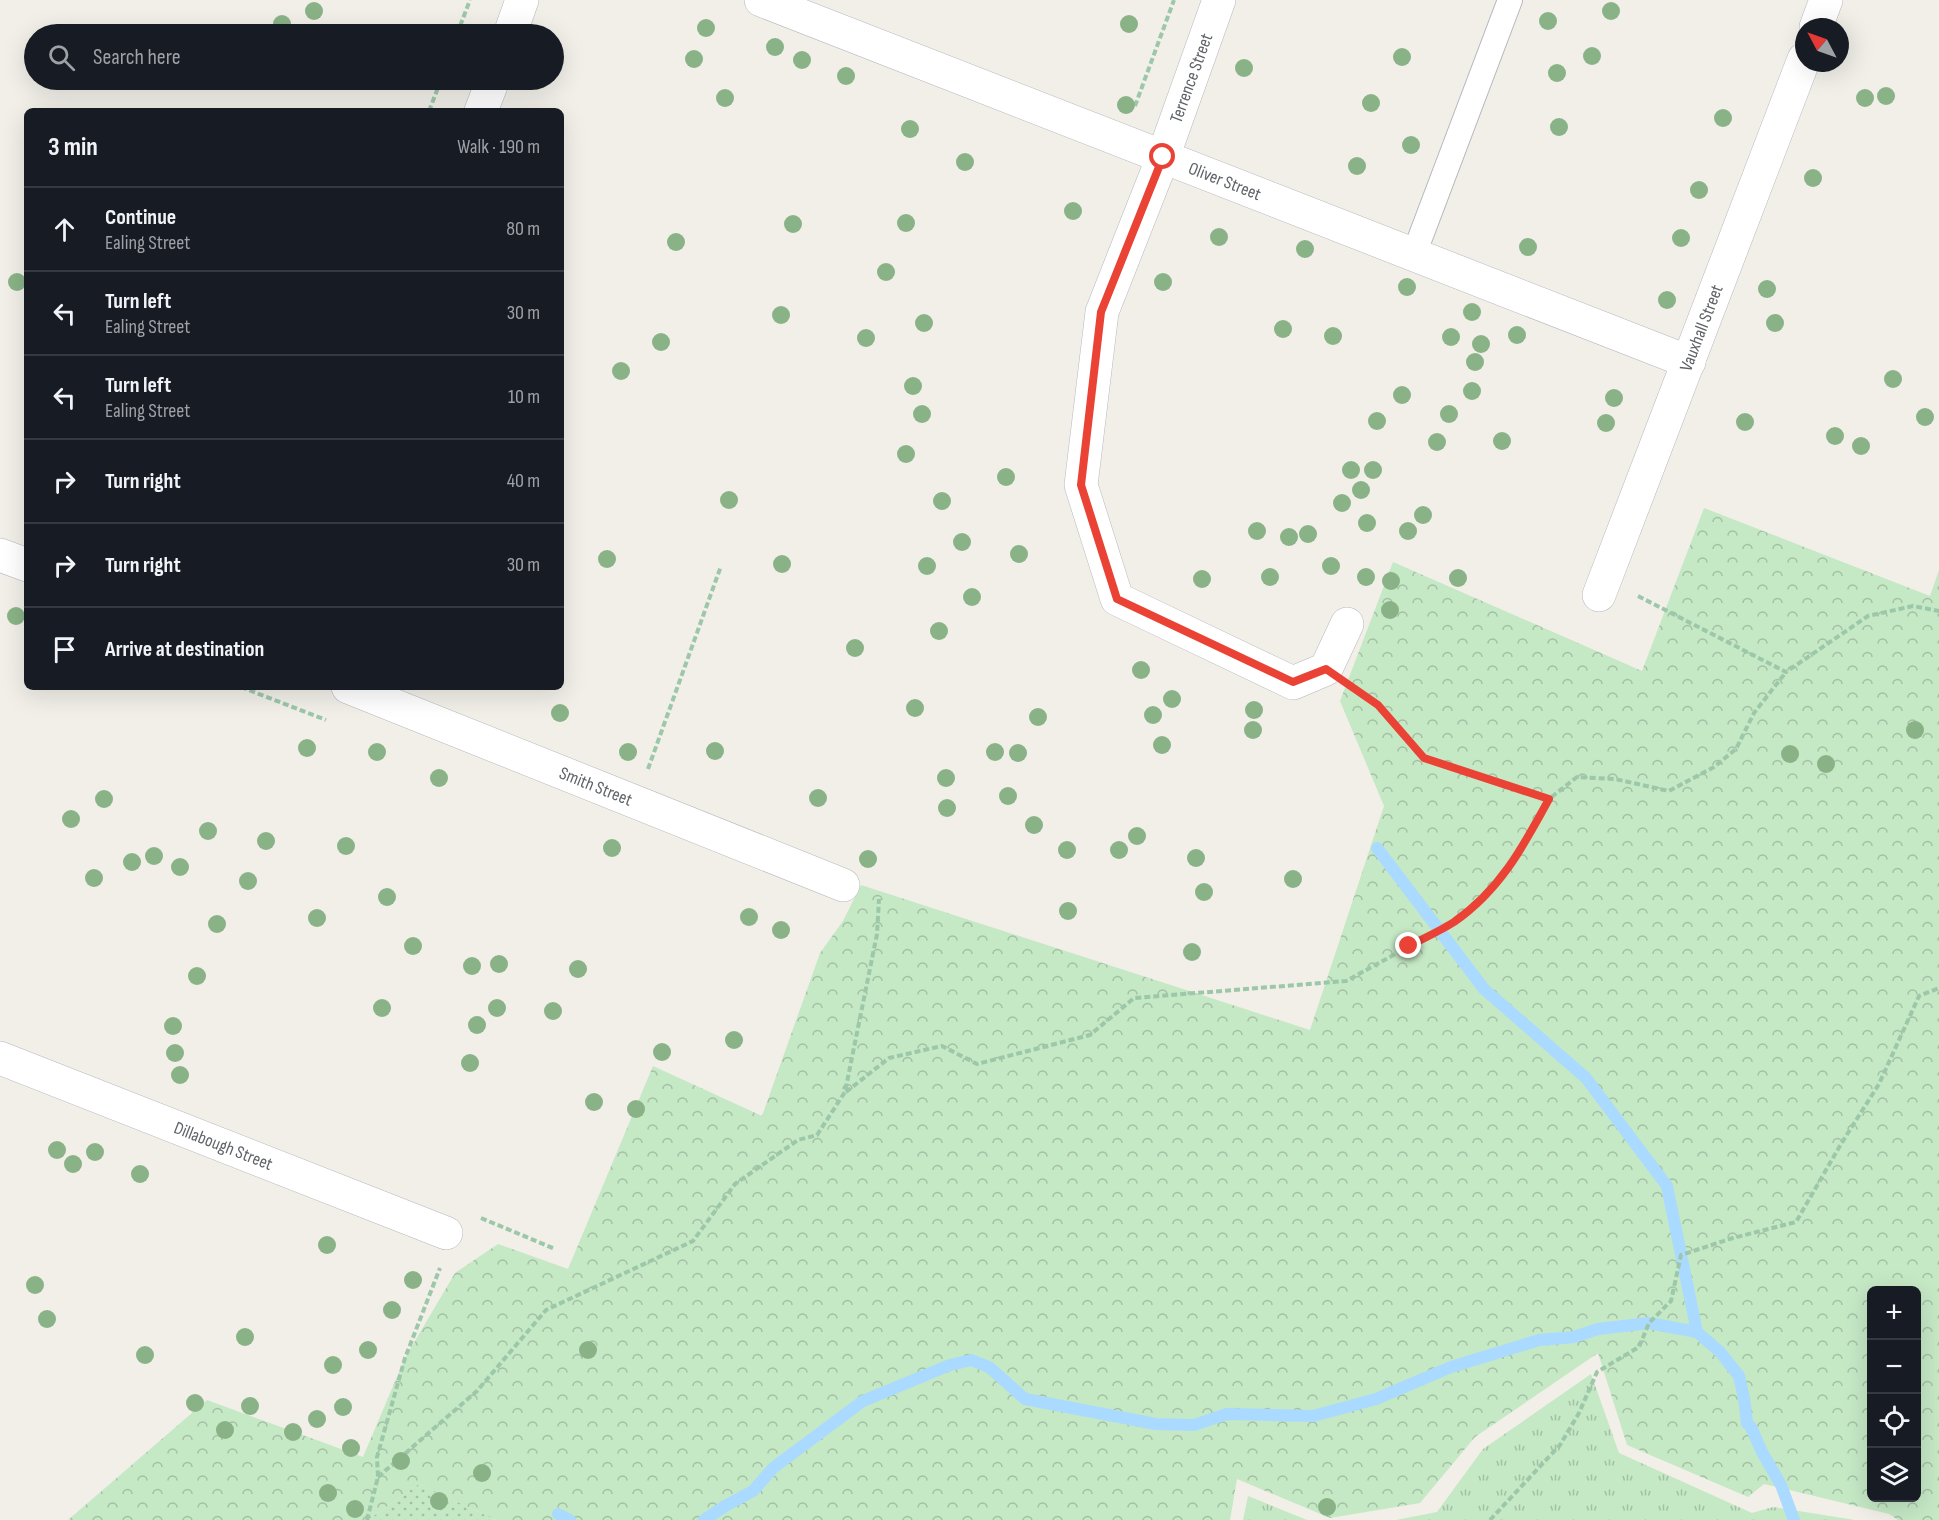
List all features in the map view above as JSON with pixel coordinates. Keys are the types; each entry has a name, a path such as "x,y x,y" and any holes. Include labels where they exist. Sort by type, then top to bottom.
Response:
{"street":[{"path":"514,24 522,0"},
{"name":"Oliver Street","path":"761,0 1689,362"},
{"name":"Terrence Street","path":"1219,0 1163,157 1101,312 1081,485 1117,599 1293,682 1326,669"},
{"path":"1819,18 1826,0"},
{"name":"Vauxhall Street","path":"1599,595 1799,72"},
{"path":"482,108 489,90"},
{"path":"0,555 24,564"},
{"path":"1326,669 1347,624"},
{"name":"Smith Street","path":"356,690 843,885"},
{"name":"Dillabough Street","path":"0,1058 446,1233"}],"lane":[{"path":"1414,254 1510,0"}],"path":[{"path":"461,24 470,0"},
{"path":"1134,109 1174,0"},
{"path":"430,108 437,90"},
{"path":"645,778 721,566"},
{"path":"1636,595 1786,672"},
{"path":"378,1477 477,1391 546,1310 693,1241 735,1184 798,1140 817,1136 845,1092 889,1058 942,1046 977,1064 1090,1035 1134,998 1346,981 1454,922 1493,889 1516,858 1549,799 1577,777 1616,779 1669,791 1714,767 1736,748 1754,713 1786,672 1868,616 1913,606 1939,611"},
{"path":"1326,669 1378,705 1424,758 1549,799"},
{"path":"845,1092 877,934 879,898"},
{"path":"1490,1520 1560,1445 1579,1413 1597,1372 1639,1347 1649,1323 1671,1301 1682,1255 1733,1238 1796,1222 1878,1084 1918,996 1939,988"},
{"path":"367,1520 378,1477 377,1457 405,1358 441,1264 446,1233"}],"green space":[{"path":"1704,508 1930,596 1939,570 1939,1520 1898,1520 1889,1514 1764,1484 1748,1497 1627,1445 1598,1353 1475,1437 1420,1503 1330,1518 1237,1479 1230,1520 496,1520 419,1484 368,1520 68,1520 207,1400 363,1457 405,1358 455,1273 498,1244 568,1269 653,1066 762,1116 820,953 843,921 861,885 1310,1030 1384,806 1340,701 1393,562 1642,671"},
{"path":"1591,1374 1619,1453 1752,1513 1773,1507 1855,1520 1396,1520 1437,1512 1483,1449"},
{"path":"419,1484 496,1520 368,1520"},
{"path":"1248,1496 1307,1520 1243,1520"}],"waterway":[{"path":"1377,848 1484,989 1586,1078 1667,1186 1697,1332"},
{"path":"704,1520 753,1491 773,1468 863,1401 950,1365 971,1360 989,1367 1025,1399 1156,1424 1194,1425 1227,1414 1313,1416 1376,1399 1451,1367 1539,1340 1574,1337 1598,1329 1649,1323 1697,1332 1720,1352 1739,1376 1747,1423 1781,1485 1794,1520"},
{"path":"558,1514 570,1520"}],"route":[{"path":"1163,157 1101,312 1081,485 1117,599 1293,682 1326,669 1378,705 1424,758 1549,799 1516,858 1493,889 1454,922 1409,946"}]}
